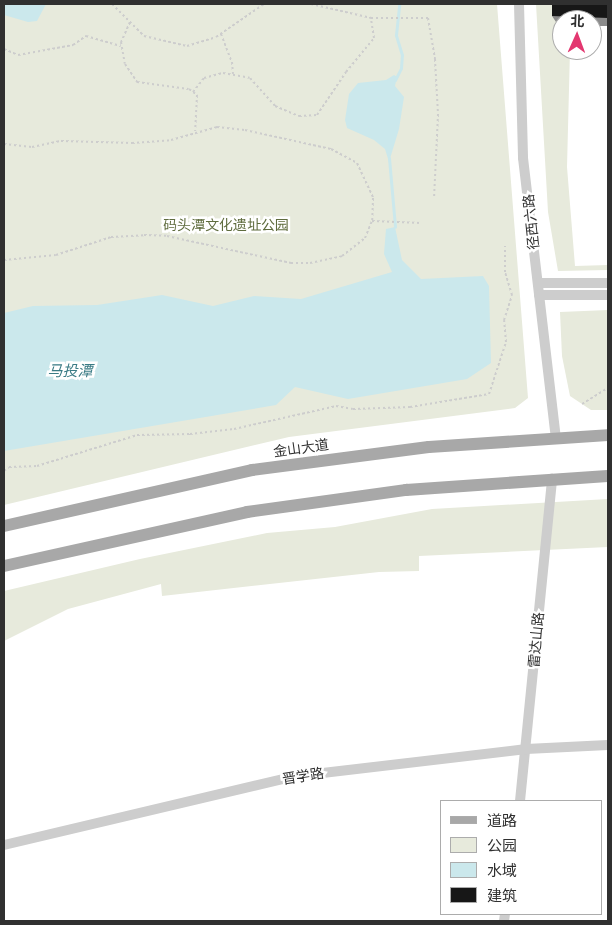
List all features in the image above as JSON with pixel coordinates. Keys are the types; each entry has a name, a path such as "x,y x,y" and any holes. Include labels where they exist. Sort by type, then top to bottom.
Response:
{"main road":[{"name":"金山大道","path":"4,526 252,470 429,447 608,435"},
{"path":"4,566 247,512 406,490 608,476"}],"street":[{"name":"径西六路","path":"518,4 523,158 556,438"},
{"path":"538,283 608,283"},
{"path":"539,295 608,295"},
{"name":"雷达山路","path":"520,800 552,479"},
{"name":"晋学路","path":"4,845 297,776 526,749 608,745"}],"path":[{"path":"112,4 144,36 187,46 220,34 264,4"},
{"path":"311,4 371,18 404,20 428,18 431,30 438,114 434,199"},
{"path":"193,92 204,78 223,73 250,78 275,106 299,116 317,115 337,84 374,38 371,18"},
{"path":"130,22 122,46 125,64 137,82 193,92 197,95 195,131"},
{"path":"220,34 232,62 233,75"},
{"path":"4,49 18,54 73,45 86,36 122,46"},
{"path":"4,144 32,148 60,141 151,142 171,140 195,131 217,127 245,130 331,149 357,163 373,198 372,221 365,238 342,256 310,263 291,263 167,236 144,235 111,237 56,255 4,260"},
{"path":"372,221 421,223"},
{"path":"4,465 9,467 37,466 137,435 190,434 234,429 336,406 353,409 410,406 490,394 506,342 504,320 512,295 505,272 505,246"},
{"path":"582,404 608,388"},
{"path":"4,471 9,467"}],"green space":[{"name":"码头潭文化遗址公园","path":"4,4 497,4 528,398 515,408 289,437 4,505"},
{"path":"536,4 559,4 559,10 552,10 552,60 570,60 567,167 575,266 608,265 608,270 558,271 548,212"},
{"path":"608,310 608,410 591,410 570,396 562,356 560,312"},
{"path":"608,499 608,547 419,556 419,571 379,572 162,596 161,584 68,609 4,641 4,591 140,559 267,533 335,527 432,509"}],"water":[{"path":"4,4 46,4 37,21 28,22 4,15"},
{"path":"394,75 397,77 395,86 404,97 399,129 389,162 385,149 374,140 347,128 345,120 349,94 358,83 386,80"},
{"name":"马投潭","path":"395,227 402,260 421,279 483,276 489,286 491,363 467,379 348,399 295,387 276,405 4,451 4,313 33,306 97,305 162,295 213,306 254,296 301,299 392,272 384,254 386,229"}],"building":[{"path":"552,4 608,4 608,18 602,18 602,10 552,10"}],"waterway":[{"path":"395,80 401,68 402,55 396,35 399,4"},
{"path":"389,158 395,227"}]}
